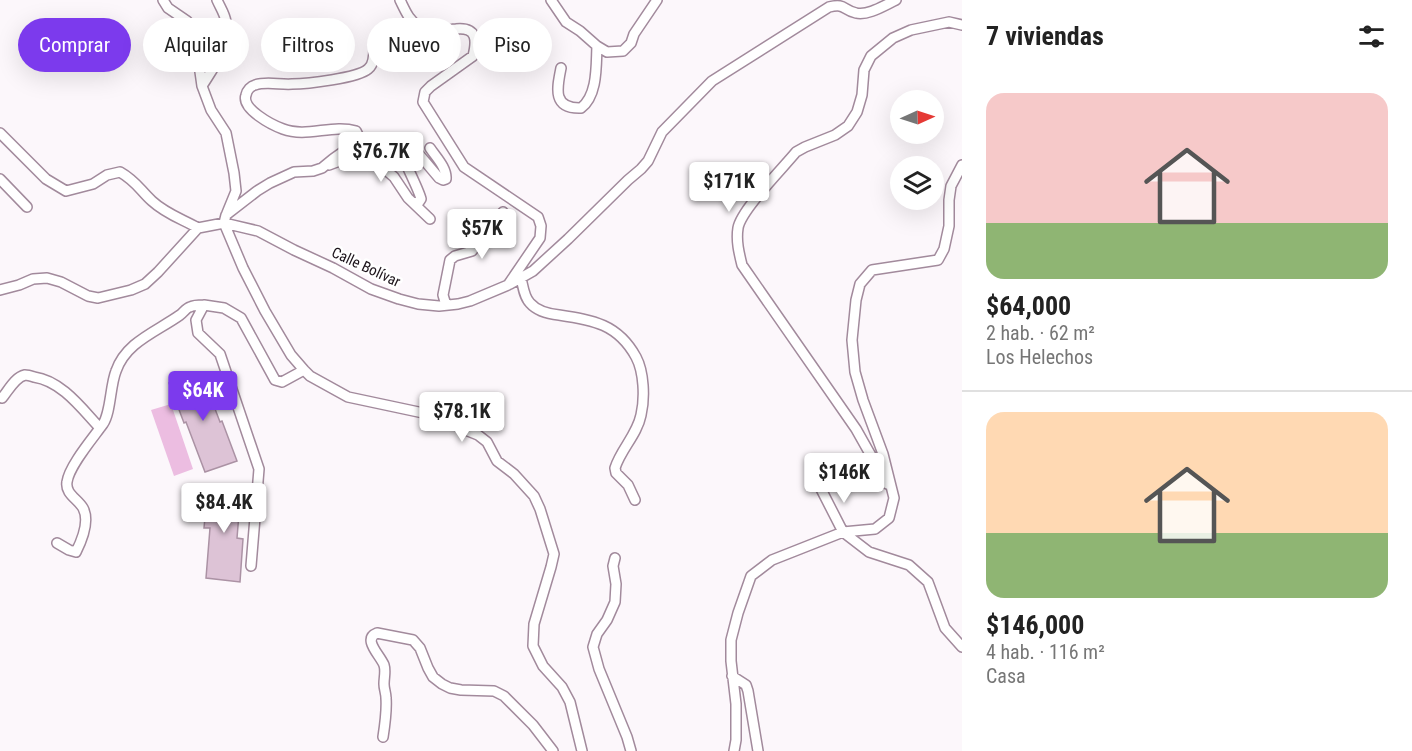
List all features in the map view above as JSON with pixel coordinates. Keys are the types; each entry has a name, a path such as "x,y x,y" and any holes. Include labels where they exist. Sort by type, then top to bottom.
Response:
{"street":[{"path":"163,0 168,8 187,21 194,29 202,86 211,110 226,133 234,173 236,191 225,219 243,268 270,321 291,355 310,376 348,397 442,417 478,435 487,442 497,461 514,474 534,496 554,554 534,624 533,646 537,657 562,687 570,702 582,751"},
{"path":"202,86 220,58 227,33 226,20 217,0"},
{"path":"400,0 409,18 419,26 440,32 454,28 467,28 474,34 476,43 473,56 431,86 425,92 423,102 464,167 538,217 541,226 540,238 508,285"},
{"path":"550,0 566,22 607,52 623,51 631,44 634,34 657,0"},
{"name":"Calle Bolívar","path":"198,228 225,219 258,231 333,268 371,290 399,299 439,306 470,301 508,285 533,271 641,169 648,161 662,132 712,81 829,7 839,5 857,13 868,12 896,0"},
{"path":"894,498 856,429 742,265 737,243 738,225 746,211 796,152 835,135 848,126 857,112 862,95 864,70 871,56 893,38 910,30 949,22 962,25"},
{"path":"561,68 558,96 569,107 581,108 592,91 597,46"},
{"path":"322,168 357,141 359,137 356,131 347,129 292,132 274,126 249,108 245,103 245,96 257,84 292,84 335,79 367,70"},
{"path":"0,133 46,179 66,191 93,184 107,175 120,172 132,179 153,202 173,216 198,228 158,272 145,284 131,290 98,298 47,278 33,279 12,288 0,290"},
{"path":"414,203 421,199 399,150 400,146 403,143 412,146 439,178 446,179 445,170 430,148"},
{"path":"225,219 257,191 285,176 294,172 313,171 353,156 365,158 380,165 394,177 408,198 430,219"},
{"path":"734,751 736,704 732,676 731,640 751,576 772,560 843,532 875,529 889,518 894,498 883,454 855,372 852,340 856,300 860,284 872,270 938,260 944,249 949,226 951,186 962,165"},
{"path":"0,178 27,207"},
{"path":"446,305 443,295 450,260 455,256 472,251 502,212"},
{"path":"521,278 529,303 537,309 610,327 620,335 635,355 642,376 643,409 638,425 615,468 616,473 628,485 635,500"},
{"path":"57,543 76,552 79,546 84,531 85,517 83,508 66,485 68,477 89,441 104,422 116,371 125,352 148,335 190,307 204,305 224,308 241,318 275,380 282,382 303,370"},
{"path":"204,305 196,320 198,333 220,354 259,469 251,566"},
{"path":"2,398 16,380 25,375 39,377 54,383 100,428"},
{"path":"821,489 843,532 869,552 909,565 928,582 945,628 962,647"},
{"path":"615,558 613,566 616,584 615,602 607,620 597,634 594,647 599,669 631,751"},
{"path":"383,737 387,712 385,671 384,664 371,643 371,637 377,633 413,640 420,648 433,676 450,688 494,691 504,696 533,725 553,751"},
{"path":"732,676 746,685 758,751"}],"shaded area":[{"path":"171,404 193,469 174,476 151,410"}],"building":[{"path":"201,372 237,461 205,472 169,383"},
{"path":"208,485 241,489 237,538 243,539 240,582 206,578 210,528 204,528"}]}
